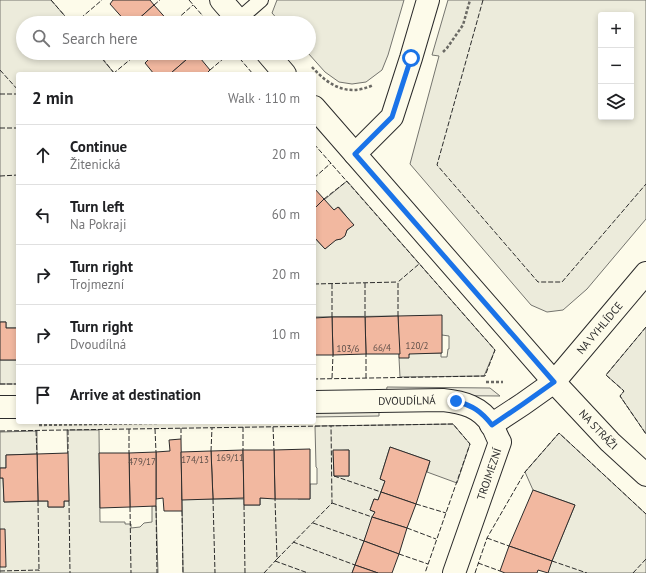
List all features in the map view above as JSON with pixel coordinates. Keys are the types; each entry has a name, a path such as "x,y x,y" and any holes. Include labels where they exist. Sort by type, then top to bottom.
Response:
{"street":[{"path":"221,0 235,16"},
{"path":"355,154 392,117 428,0"},
{"path":"273,60 283,72"},
{"name":"NA STRÁŽI","path":"316,109 554,382 610,442 646,475"},
{"name":"NA VYHLÍDCE","path":"554,382 646,273"},
{"path":"492,425 554,382"},
{"name":"DVOUDÍLNÁ","path":"316,402 456,401 475,408 484,415 492,425"},
{"path":"0,407 16,407"},
{"name":"TROJMEZNÍ","path":"454,573 500,442 492,425"}],"lane":[{"path":"246,16 261,0"}],"path":[{"path":"442,53 448,48 463,25 470,0"},
{"path":"310,65 321,76 338,88 355,90 372,86 376,82"},
{"path":"32,425 90,424"}],"shaded area":[{"path":"0,0 51,0 65,16 16,16 16,60 103,60 113,72 16,72 16,328 6,328 6,322 0,322"},
{"path":"277,0 404,0 388,55 382,70 366,82 352,84 339,82 325,72 314,60 316,60 316,16 275,16 272,13"},
{"path":"448,0 646,0 646,219 587,289 563,310 547,312 531,305 410,164 439,56 432,55"},
{"path":"347,181 495,350 484,376 400,377 399,358 410,353 441,353 441,357 447,357 449,349 449,336 442,335 398,316 316,317 316,239 325,249 335,240 341,239 347,230 353,225 339,207 334,210 324,200"},
{"path":"646,327 646,434 620,396 624,391 606,375"},
{"path":"0,360 16,360 16,384 0,384"},
{"path":"387,387 490,388 500,396 386,395"},
{"path":"379,408 379,416 316,417 316,409"},
{"path":"453,424 470,444 457,483 427,472 430,461 390,447 380,479 385,481 378,500 374,499 370,510 375,512 352,573 183,573 182,499 244,499 244,505 260,505 260,498 310,499 310,484 317,484 315,426","holes":["349,450 349,476 334,476 333,451"]},
{"path":"67,430 99,430 100,522 125,522 125,524 131,524 131,528 140,527 144,523 152,522 152,506 156,506 158,573 0,573 0,478 3,478 4,502 48,501 48,507 64,507 64,501 69,501"},
{"path":"37,431 37,454 6,455 6,468 0,468 0,432"},
{"path":"559,433 646,514 646,573 547,573 575,505 533,490 525,472"}],"building":[{"path":"113,0 150,0 154,5 142,16 121,16 110,4"},
{"path":"154,5 164,16 142,16"},
{"path":"148,60 186,60 172,72 152,72 145,63"},
{"path":"186,60 202,60 210,70 208,72 172,72"},
{"path":"316,190 324,199 316,207"},
{"path":"324,199 334,210 338,207 354,225 347,230 345,236 336,240 325,249 316,239 316,207"},
{"path":"442,315 442,353 409,354 409,358 399,358 398,316"},
{"path":"398,316 400,354 366,354 365,317"},
{"path":"332,317 365,317 366,354 333,355"},
{"path":"332,317 333,355 316,355 316,318"},
{"path":"0,322 6,322 6,328 16,328 16,360 0,360"},
{"path":"181,439 182,511 164,511 163,498 156,499 156,452 170,451 169,440"},
{"path":"390,447 430,461 416,504 381,492 385,481 380,479"},
{"path":"310,449 310,499 275,499 274,450"},
{"path":"243,450 244,498 213,499 211,451"},
{"path":"243,450 274,450 275,499 260,498 260,505 244,505"},
{"path":"333,450 349,450 349,476 334,476"},
{"path":"211,451 213,499 182,500 181,452"},
{"path":"156,452 156,506 130,507 129,453"},
{"path":"68,453 69,501 64,501 64,507 48,507 48,501 38,501 37,454"},
{"path":"99,453 129,453 130,507 100,508"},
{"path":"37,454 38,501 4,502 3,478 0,478 0,468 6,468 6,455"},
{"path":"533,490 575,505 552,561 509,546"},
{"path":"381,492 416,504 407,528 372,517 375,512 370,510 374,499 378,500"},
{"path":"372,517 407,528 399,554 364,541"},
{"path":"0,529 5,529 6,567 0,567"},
{"path":"364,541 399,554 392,573 378,573 355,565"},
{"path":"509,546 552,561 548,573 538,570 537,573 505,573 500,571"},
{"path":"355,565 378,573 352,573"}],"fence":[{"path":"51,0 65,16"},
{"path":"83,16 102,0"},
{"path":"154,5 160,0"},
{"path":"189,0 203,16"},
{"path":"483,0 437,165 538,282 562,282 646,184"},
{"path":"181,16 193,5"},
{"path":"104,60 113,72"},
{"path":"115,72 130,60"},
{"path":"210,70 222,60"},
{"path":"241,60 251,72"},
{"path":"0,70 16,88"},
{"path":"0,94 16,94"},
{"path":"0,128 16,128"},
{"path":"316,146 495,350 485,376 316,379"},
{"path":"316,176 331,163"},
{"path":"0,176 16,175"},
{"path":"324,199 347,181"},
{"path":"398,316 398,282 419,264"},
{"path":"316,284 398,282"},
{"path":"365,283 365,317"},
{"path":"332,284 332,317"},
{"path":"646,327 606,375 624,391 620,396 646,434"},
{"path":"366,354 366,378"},
{"path":"332,378 333,355"},
{"path":"0,384 16,384"},
{"path":"0,431 453,424 470,444 425,573"},
{"path":"277,559 332,503 331,426"},
{"path":"243,427 243,450"},
{"path":"273,427 274,450"},
{"path":"181,428 181,439"},
{"path":"211,451 212,428"},
{"path":"129,429 129,453"},
{"path":"155,429 156,452"},
{"path":"68,430 68,453"},
{"path":"36,431 37,454"},
{"path":"475,573 487,538 525,472 559,433 646,514"},
{"path":"334,476 381,492"},
{"path":"213,499 215,573"},
{"path":"264,573 277,559 275,499"},
{"path":"38,501 39,570"},
{"path":"69,501 70,573"},
{"path":"332,503 372,517"},
{"path":"416,504 446,513"},
{"path":"244,505 245,573"},
{"path":"156,506 157,573"},
{"path":"130,507 131,573"},
{"path":"182,511 183,573"},
{"path":"313,523 364,541"},
{"path":"407,528 436,539"},
{"path":"487,538 509,546"},
{"path":"293,542 355,565"},
{"path":"399,554 428,564"},
{"path":"633,573 646,559"},
{"path":"275,561 308,573"},
{"path":"552,561 587,573"},
{"path":"478,563 500,571"},
{"path":"0,571 39,570 39,573"}],"route":[{"path":"411,58 392,117 355,154 554,382 492,425 484,415 475,408 456,401"}]}
